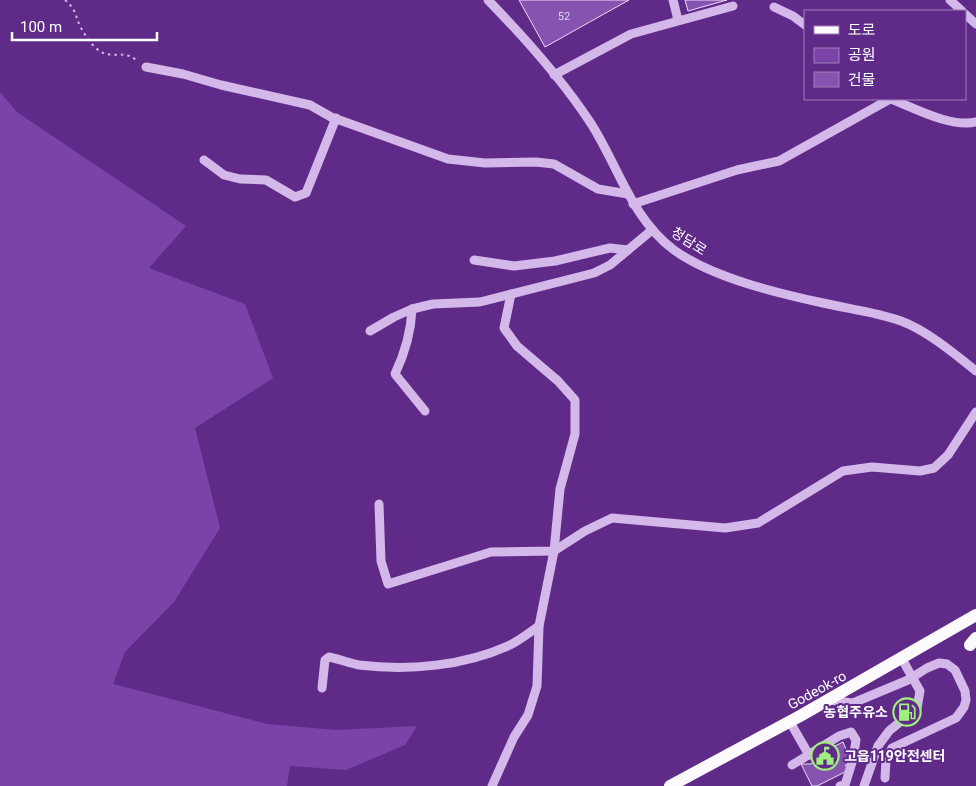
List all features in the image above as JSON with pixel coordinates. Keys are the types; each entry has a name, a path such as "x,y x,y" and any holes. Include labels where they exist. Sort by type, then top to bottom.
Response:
{"main road":[{"name":"Godeok-ro","path":"670,786 790,722 976,616"}],"street":[{"name":"청담로","path":"488,0 522,35 570,94 602,140 641,217 674,250 708,269 768,289 902,322 929,337 976,371"},
{"path":"673,0 678,20"},
{"path":"950,0 961,10"},
{"path":"554,75 623,37 732,6"},
{"path":"774,7 794,16 804,24"},
{"path":"966,15 976,24"},
{"path":"146,67 183,74 221,85 310,105 336,118 448,159 485,163 536,162 554,164 598,189 628,194"},
{"path":"633,204 737,170 779,161 889,100"},
{"path":"893,100 934,117 968,124 976,122"},
{"path":"204,160 224,175 240,180 266,180 295,197 306,193 336,118"},
{"path":"370,331 412,309 433,304 480,302 594,273 610,265 652,230"},
{"path":"474,260 514,266 555,261 610,248 628,250"},
{"path":"492,786 514,737 528,715 537,686 539,626 554,551 560,489 575,434 575,400 558,381 517,346 504,328 511,294"},
{"path":"412,309 412,328 404,354 395,374 425,411"},
{"path":"380,504 381,561 388,584 490,552 554,551 585,531 612,518 725,528 758,523 843,471 872,468 920,471 934,468 948,455 976,412"},
{"path":"322,688 325,660 330,656 358,665 413,667 444,664 484,654 511,644 539,626"},
{"path":"864,786 878,746 888,731 917,708 920,691 902,659"},
{"path":"829,700 854,704 939,663 947,664 955,670 965,692 964,708 956,718 892,748 886,760 885,778"},
{"path":"790,722 809,755"},
{"path":"792,765 839,736 851,732 856,740 853,759 845,785 840,786"}],"path":[{"path":"66,0 77,12 80,26 97,49 103,53 118,56 127,54 133,56 146,67"}],"green space":[{"path":"0,92 17,112 186,226 149,268 245,304 273,378 195,428 220,528 174,602 125,652 113,684 268,724 336,730 417,726 405,745 346,770 290,766 287,786 0,786"}],"building":[{"path":"519,0 629,0 545,47"},
{"path":"685,0 727,0 688,11"},
{"path":"843,742 852,764 845,765 849,770 817,786 812,786 801,764 811,764 817,758 820,760 829,755 827,750"}],"place":[{"name":"농협주유소","path":"907,712"},
{"name":"고읍119안전센터","path":"825,756"}]}
